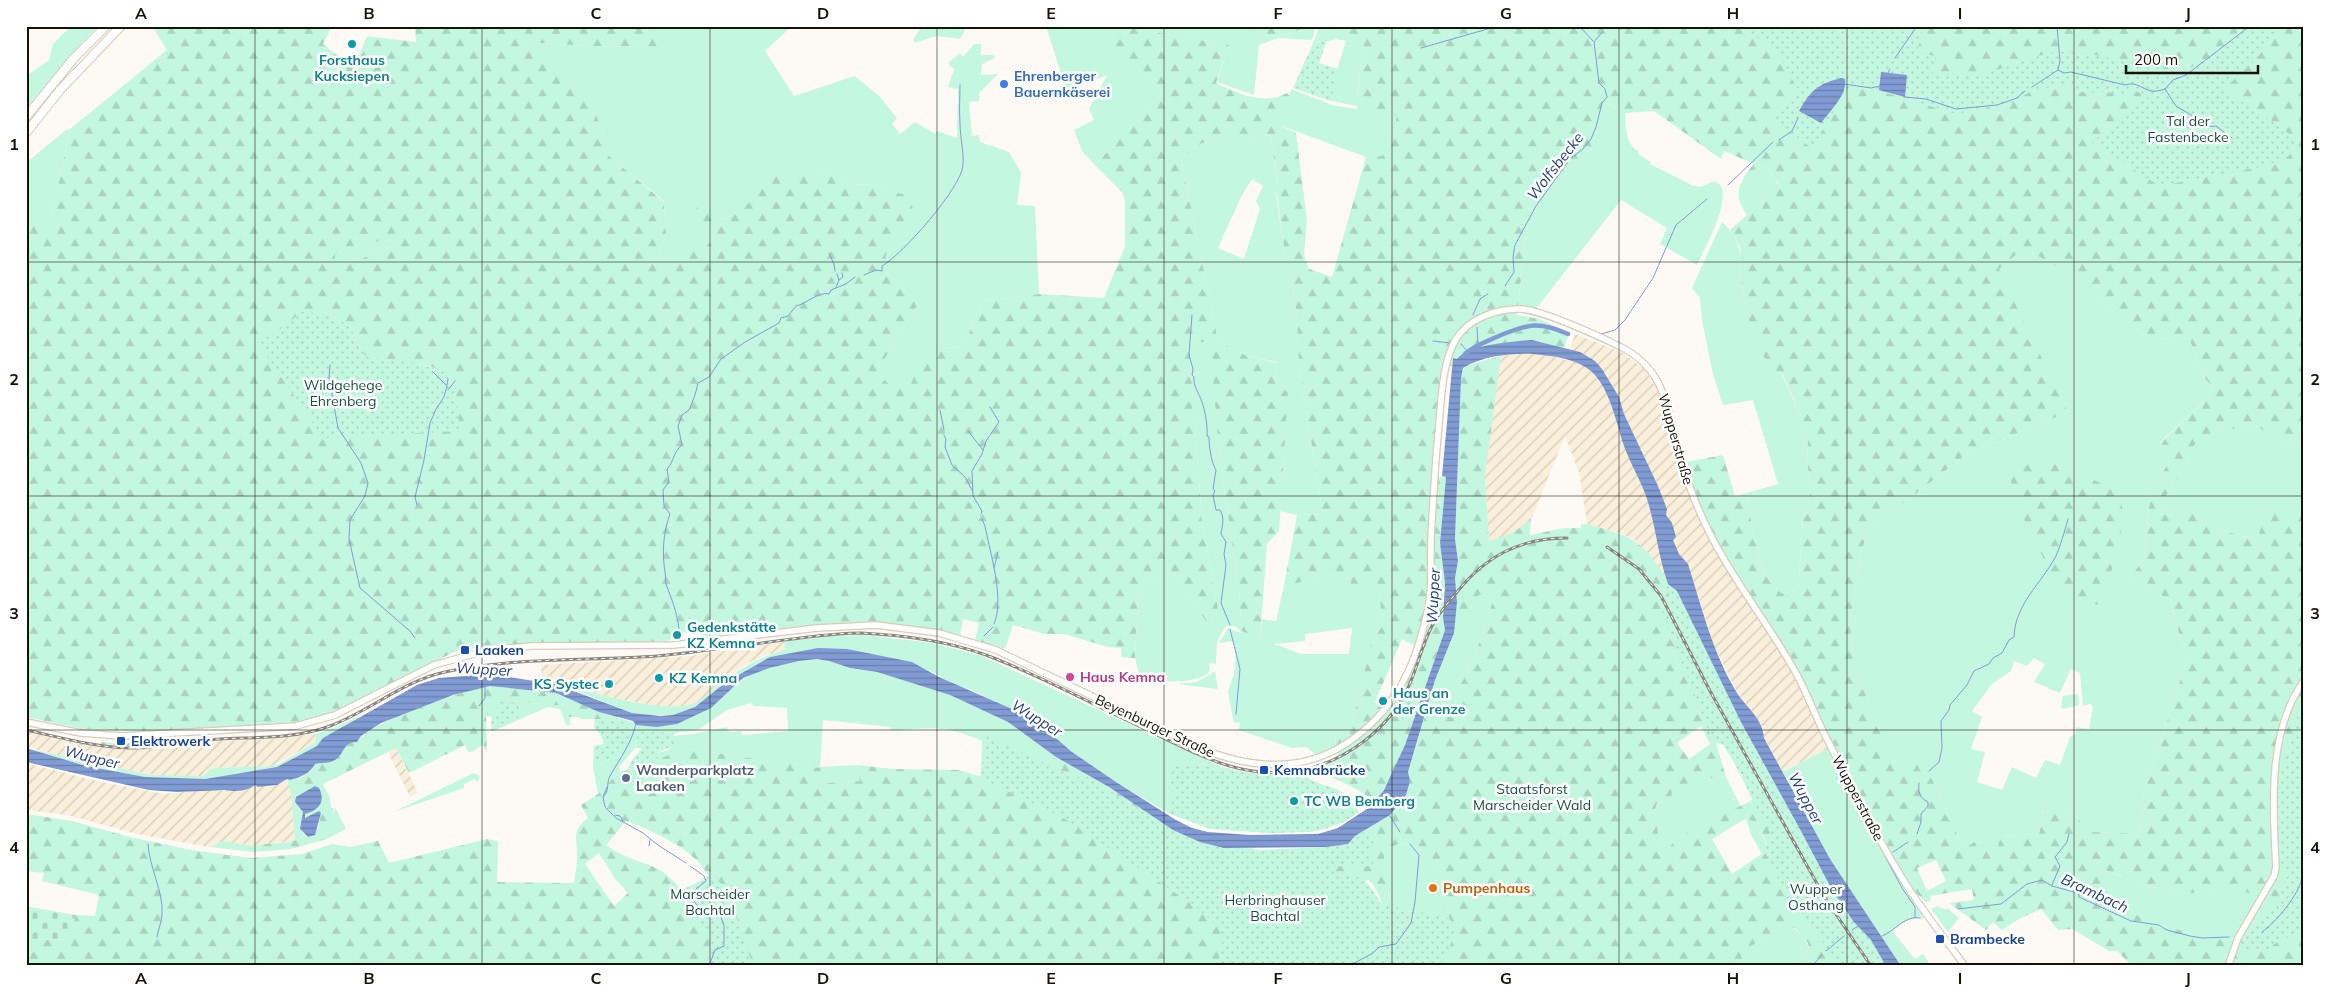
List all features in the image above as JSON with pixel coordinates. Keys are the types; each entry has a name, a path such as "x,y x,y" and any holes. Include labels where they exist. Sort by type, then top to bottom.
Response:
{"highway":[{"path":"26,134 60,90 120,26"},
{"path":"26,117 74,58 105,27"}],"main road":[{"name":"Wupperstraße","path":"1394,700 1406,678 1428,611 1434,488 1442,397 1449,357 1456,339 1468,326 1478,319 1500,311 1520,309 1540,313 1621,348 1643,362 1660,385 1692,492 1716,548 1798,678 1829,744 1903,879 1965,966"},
{"name":"Beyenburger Straße","path":"26,722 81,733 122,736 289,726 335,715 422,670 454,658 489,650 531,646 674,645 817,628 865,626 916,629 972,642 1018,660 1203,750 1248,763 1292,764 1326,756 1341,748 1366,729 1394,700"},
{"path":"2228,966 2238,938 2274,876 2276,867 2273,806 2280,737 2288,706 2303,682"}],"shaded area":[{"path":"1575,334 1621,352 1646,370 1659,393 1679,466 1703,527 1737,586 1791,669 1829,748 1784,771 1781,769 1764,737 1763,727 1737,692 1714,645 1689,568 1668,584 1636,541 1623,534 1587,524 1579,472 1565,436 1531,520 1512,533 1489,542 1485,476 1501,356 1523,353 1546,355 1566,360"},
{"path":"784,642 785,650 763,656 744,665 698,702 689,706 663,707 605,696 565,684 542,682 541,665 689,656"},
{"path":"26,732 127,750 205,741 257,740 315,734 316,742 272,766 215,768 203,776 160,776 91,763 26,747"},
{"path":"396,748 418,793 410,797 388,752"},
{"path":"26,763 92,780 164,794 202,790 233,791 251,788 255,784 267,787 277,785 287,779 291,794 295,841 253,846 223,841 210,847 133,833 68,815 26,810"}],"green space":[{"path":"71,26 98,26 26,108 26,76 49,60 53,44"},
{"path":"152,26 332,26 323,44 341,58 357,60 367,36 416,42 415,26 643,26 659,43 659,47 542,43 523,45 579,91 594,109 603,132 610,134 615,141 608,155 664,202 666,235 658,257 671,265 671,252 679,248 705,248 713,238 689,222 698,205 716,211 719,220 729,217 751,201 774,170 810,178 825,171 853,185 864,184 906,195 913,208 886,254 885,271 918,304 876,373 889,384 910,387 923,352 964,346 982,301 1039,294 1104,298 1125,246 1125,201 1123,193 1095,165 1164,92 1127,57 1123,59 1118,54 1111,26 1151,26 1148,31 1229,45 1216,83 1251,97 1270,98 1287,93 1290,96 1279,125 1296,133 1307,220 1304,255 1309,269 1332,277 1366,157 1382,156 1391,145 1397,116 1358,110 1357,98 1363,44 1336,39 1336,26 2251,26 2201,66 2169,74 2047,74 2168,84 2280,26 2303,26 2303,425 2290,448 2255,425 2215,432 2195,444 2181,474 2163,500 2161,514 2177,515 2188,511 2215,528 2257,540 2267,509 2284,518 2293,532 2303,504 2303,802 2291,839 2287,900 2225,888 2193,893 2146,886 2102,869 2099,891 2116,906 2158,924 2212,939 2237,939 2274,930 2303,929 2303,966 2132,966 2117,951 2109,951 2072,929 2058,930 2041,909 2019,919 2002,930 1993,922 1986,930 1949,903 1974,900 1972,889 1930,896 1931,901 1926,902 1915,892 1905,878 1825,728 1720,546 1699,503 1686,462 1723,455 1735,496 1747,493 1752,528 1764,573 1781,593 1798,591 1803,517 1811,491 1807,460 1808,436 1783,375 1773,370 1757,347 1745,307 1739,261 1742,261 1740,247 1730,230 1780,186 1767,167 1748,171 1754,164 1724,151 1721,159 1654,111 1625,113 1603,101 1597,132 1590,152 1542,197 1527,225 1517,315 1540,319 1569,333 1564,348 1532,340 1495,344 1457,359 1453,358 1452,366 1446,367 1435,476 1446,477 1440,543 1445,583 1443,618 1445,630 1405,745 1390,780 1375,802 1352,787 1310,769 1341,758 1335,751 1336,733 1352,724 1371,643 1383,625 1378,586 1352,587 1348,571 1284,586 1297,515 1323,514 1299,366 1297,321 1292,278 1289,273 1289,260 1285,255 1277,194 1271,193 1270,186 1278,184 1270,135 1202,143 1181,158 1218,341 1245,355 1277,363 1275,384 1288,392 1279,531 1267,544 1260,639 1242,631 1239,592 1219,451 1210,341 1189,344 1202,523 1218,609 1209,626 1174,572 1139,582 1135,658 1121,657 1122,648 1108,647 1064,634 1044,634 1013,625 1005,649 975,640 979,623 963,619 960,636 927,628 876,623 706,640 697,632 677,633 666,643 506,644 458,650 344,708 323,716 296,722 154,732 83,729 26,717 26,218 36,222 46,236 50,226 70,129 167,50","holes":["396,240 399,244 363,258 335,265 335,253 372,242","2024,248 2058,267 2142,334 2158,340 2178,336 2189,338 2203,376 2210,384 2212,394 2159,444 2176,446 2168,464 2151,489 2144,559 2129,579 2171,600 2186,662 2144,793 2140,834 2093,832 2068,810 2045,805 2039,834 2001,836 1997,849 1976,841 1968,846 1962,845 1932,779 1920,770 1917,764 1894,766 1854,665 1850,625 1860,558 1865,539 1871,528 1967,454 2068,412 1999,269","333,317 349,325 365,356 430,366 448,377 456,395 266,337","1402,639 1415,646 1400,685 1382,709 1375,702","1936,860 1946,881 1927,891 1917,868"]},
{"path":"643,26 792,26 765,51 794,96 855,76 880,97 897,118 892,124 900,134 915,122 935,134 937,131 957,138 958,89 948,87 954,69 949,65 949,62 960,53 963,57 974,44 981,44 981,55 994,55 995,58 982,64 981,75 998,74 979,93 979,101 969,102 972,136 979,135 980,142 1009,152 1021,173 1017,205 1035,206 1039,294 982,301 964,346 947,348 910,387 889,384 876,373 918,304 885,271 886,254 912,208 906,195 864,184 853,185 825,171 810,178 769,177 760,192 748,204 735,214 719,220 713,238 705,248 678,248 671,253 671,266 658,257 666,235 664,201 608,155 603,132 594,109 523,45 542,43 659,47 659,43"},
{"path":"922,26 967,26 960,39 936,36 915,43 913,40"},
{"path":"1046,26 1111,26 1119,54 1123,59 1127,57 1164,92 1095,165 1082,151 1074,130 1094,120 1089,109 1107,75 1066,90"},
{"path":"1151,26 1261,26 1260,36 1292,34 1306,26 1316,26 1312,40 1278,38 1259,45 1254,95 1217,82 1229,45 1148,31"},
{"path":"1261,26 1306,26 1292,34 1260,36"},
{"path":"1319,26 1336,26 1336,39 1326,42 1314,41"},
{"name":"Tal der Fastenbecke","path":"1749,26 1924,26 1917,52 1935,56 1932,73 1985,74 2038,56 2060,51 2090,54 2181,72 2211,58 2244,26 2284,26 2253,62 2223,90 2274,122 2299,142 2287,158 2265,166 2159,186 2092,142 2149,96 2135,91 2125,94 2082,93 2065,84 2031,91 2011,104 1956,114 1853,83 1826,123 1813,149 1773,120 1798,90 1778,53 1749,31"},
{"path":"1314,41 1326,42 1319,63 1338,69 1331,101 1293,88"},
{"path":"1346,41 1363,43 1357,98 1358,106 1331,101 1334,80"},
{"path":"1291,89 1332,105 1398,116 1391,145 1382,157 1366,157 1279,125"},
{"path":"1602,101 1625,113 1629,140 1634,149 1639,152 1638,154 1651,162 1650,164 1692,185 1700,187 1715,181 1721,186 1723,194 1722,204 1711,237 1697,265 1660,244 1667,228 1621,200 1536,309 1518,306 1527,225 1542,197 1590,152 1597,132"},
{"path":"70,129 50,226 46,237 36,222 26,218 26,163 66,130"},
{"path":"1270,135 1278,185 1270,187 1271,193 1276,194 1285,255 1289,259 1289,273 1292,278 1297,321 1299,366 1323,514 1297,515 1280,511 1284,456 1275,384 1277,362 1245,355 1218,341 1181,158 1202,143","holes":["1252,179 1263,186 1256,201 1260,209 1244,259 1218,248 1241,197"]},
{"path":"1767,167 1780,187 1747,215 1740,203 1738,193 1741,183 1748,171"},
{"path":"1722,222 1733,235 1742,261 1739,261 1745,307 1773,370 1782,375 1803,420 1808,436 1807,460 1811,491 1803,517 1798,591 1781,593 1764,573 1752,528 1747,493 1778,484 1753,400 1723,405 1713,374 1702,321 1700,298 1692,288"},
{"path":"396,240 399,244 363,258 335,265 335,253 342,250 380,241"},
{"path":"2024,247 2058,267 2142,334 2158,340 2179,336 2189,338 2203,376 2210,384 2212,394 2159,443 2177,446 2168,464 2151,489 2144,559 2129,579 2171,600 2186,662 2144,793 2140,834 2093,832 2068,810 2045,805 2039,834 2001,836 1997,849 1976,841 1968,846 1962,845 1932,779 1920,770 1917,764 1894,767 1854,665 1850,625 1860,558 1865,539 1871,528 1967,454 2068,412 1998,269","holes":["2034,658 2045,664 2034,682 2060,693 2071,669 2080,673 2083,706 2090,704 2093,706 2089,729 2076,727 2076,734 2070,737 2060,765 2045,760 2036,778 2012,767 2002,790 1977,782 1985,752 1971,749 1982,717 1972,711 1992,684 2011,671 2014,661 2027,666"]},
{"name":"Wildgehege Ehrenberg","path":"303,311 333,317 349,325 365,356 414,363 442,370 448,377 456,395 460,431 323,438 257,342 279,330"},
{"path":"1211,341 1219,451 1239,592 1242,631 1260,639 1262,619 1276,621 1284,586 1348,571 1378,586 1383,625 1371,644 1352,724 1336,733 1335,751 1315,754 1306,747 1292,748 1239,730 1240,722 1234,723 1228,692 1235,670 1236,652 1233,641 1219,643 1228,628 1241,633 1234,627 1225,627 1217,642 1215,665 1213,663 1209,664 1210,670 1205,675 1189,680 1141,682 1135,658 1139,582 1174,572 1209,626 1218,609 1202,523 1189,344","holes":["1352,628 1349,654 1301,654 1275,644 1305,641 1305,634"]},
{"name":"Staatsforst Marscheider Wald","path":"1501,356 1485,476 1489,541 1512,533 1531,520 1530,535 1564,528 1581,528 1581,524 1587,524 1631,539 1647,552 1663,573 1886,966 1792,966 1809,949 1808,943 1795,928 1791,928 1785,923 1778,927 1771,936 1740,951 1743,962 1748,966 1413,966 1450,937 1449,916 1441,875 1421,846 1398,844 1389,848 1384,857 1391,908 1306,966 26,966 26,940 72,939 75,915 95,916 99,895 42,881 44,873 26,871 26,814 72,821 130,837 191,850 251,858 302,854 332,844 351,847 378,841 389,863 487,839 498,841 497,882 574,883 577,861 576,836 579,827 588,818 581,805 598,794 620,771 638,768 671,754 689,749 820,768 824,783 860,781 857,765 893,769 961,770 981,777 1030,771 1056,757 1109,787 1173,830 1259,850 1326,847 1348,844 1355,836 1390,815 1410,781 1408,773 1431,695 1437,723 1466,675 1483,634 1494,597 1479,595 1461,625 1454,621 1457,602 1455,578 1458,561 1455,539 1461,379 1464,368 1468,365","holes":["1701,726 1710,744 1689,759 1677,743","1712,729 1768,792 1677,838 1666,851 1657,837 1658,828 1656,823 1649,814 1655,810 1657,803 1667,802 1671,798 1672,791 1681,785 1697,785 1702,779 1726,777","1745,819 1757,822 1769,849 1732,874 1712,839","626,821 647,829 681,848 700,863 706,872 715,898 687,897 661,871 606,845","599,853 616,880 628,893 614,906 585,864","1368,879 1374,886 1383,904 1379,903 1361,887"]},
{"path":"2255,425 2290,448 2303,425 2303,504 2293,532 2268,509 2257,540 2215,528 2188,511 2177,515 2161,514 2163,500 2181,474 2195,444 2215,432"},
{"path":"2051,461 2121,492 2122,523 2118,550 2098,605 2060,592 2013,496 2009,467"},
{"name":"Wupper Osthang","path":"1677,573 1729,693 1895,966 1839,966 1815,932 1794,912 1765,852 1770,832 1730,755 1723,745 1713,742 1660,606 1670,598 1665,583"},
{"path":"1479,595 1494,597 1483,634 1466,675 1437,724 1431,689 1451,641 1454,621 1461,624"},
{"path":"865,635 933,643 982,656 1222,767 1221,772 1201,763 1175,793 1168,813 1116,782 1072,752 1042,726 972,690 956,685 928,670 847,649 770,657 726,682 695,707 673,715 632,713 567,687 542,682 559,685 622,700 644,704 683,706 698,702 738,671 760,659 785,650 784,642 828,636"},
{"path":"817,659 850,668 877,672 950,695 1008,722 1056,757 1030,771 981,777 982,741 959,732 937,729 891,731 891,727 823,720 820,767 857,765 861,781 824,783 819,768 689,749 658,761 657,753 669,750 673,736 727,727 728,732 741,731 743,735 788,731 787,708 754,706 751,703 727,710 698,730 674,733 638,731 636,747 619,767 620,771 598,794 593,767 600,767 601,762 608,760 629,742 626,724 614,719 602,719 606,714 645,725 668,725 689,718 744,679 763,669"},
{"path":"1215,671 1218,689 1176,684 1197,682"},
{"path":"490,686 556,693 606,714 602,719 580,719 579,717 569,717 566,706 507,701 499,705 496,714 492,717 486,715 487,754 483,745 469,753 465,745 409,773 396,748 323,784 299,789 296,782 312,770 315,764 340,756 346,746 357,742 380,725 440,700"},
{"path":"2078,694 2079,705 2063,709 2061,707 2063,696"},
{"path":"2303,698 2303,933 2280,940 2265,951 2237,949 2244,936 2278,899 2288,875 2277,862 2275,803 2279,780"},
{"path":"507,701 567,706 571,725 566,725 560,709 548,707 491,732 492,717"},
{"path":"501,702 521,703 519,717 496,727 491,724 492,717 496,714"},
{"path":"361,715 317,746 277,767 205,779 145,777 86,766 26,748 152,775 203,776 215,768 272,766 279,764 316,742 315,734 336,727"},
{"path":"595,719 614,719 627,724 629,742 613,758 601,762 600,767 593,767 594,746 604,744 600,734 594,728"},
{"path":"638,731 674,733 675,745 657,753 658,761 642,768 627,770 634,757 642,749 636,747"},
{"name":"Herbringhauser Bachtal","path":"987,736 1077,779 1081,773 1176,832 1211,844 1252,850 1293,851 1342,845 1349,843 1364,832 1372,834 1375,838 1368,853 1374,865 1372,867 1348,864 1328,870 1356,876 1368,884 1382,904 1448,918 1454,928 1454,933 1442,963 1440,966 1218,966 1223,939 1220,929 1196,907 1065,819 980,778"},
{"path":"195,738 195,740 138,747 101,744 102,742 119,744"},
{"path":"1829,748 1903,885 1921,909 1923,919 1906,921 1893,932 1915,959 1923,954 1931,966 1901,966 1830,859 1781,769 1785,771"},
{"path":"1174,763 1192,767 1200,763 1221,772 1222,767 1261,774 1300,772 1316,782 1345,794 1359,812 1344,822 1310,832 1271,833 1210,829 1168,813 1175,793 1168,790"},
{"path":"473,773 480,778 477,782 475,779 464,784 464,788 394,812"},
{"path":"303,775 296,782 323,784 330,798 331,808 321,813 319,811 306,819 305,814 319,808 295,802 303,812 300,829 304,835 295,841 291,794 287,779 290,780"},
{"path":"1726,777 1741,807 1677,838 1666,851 1657,837 1658,829 1649,814 1655,810 1657,803 1667,802 1672,791 1678,786 1702,779"},
{"path":"335,807 346,829 327,839 325,830"},
{"path":"327,808 333,808 333,819 325,830 327,839 291,849 254,852 252,849 253,846 294,841 304,835 308,837 318,828 321,813"},
{"path":"1746,819 1757,822 1769,849 1762,854 1751,835"},
{"path":"2291,839 2303,929 2237,939 2212,939 2158,924 2116,906 2099,891 2101,869 2146,886 2193,893 2225,888 2263,894"},
{"path":"223,841 253,846 254,852 210,847"},
{"path":"1398,844 1421,846 1441,875 1449,916 1450,938 1306,966 1352,948 1390,897 1383,865 1385,853 1389,848"},
{"name":"Marscheider Bachtal","path":"714,874 731,900 753,966 707,966 710,939 680,891"},
{"path":"26,906 75,915 72,939 26,940"},
{"path":"1937,906 1946,910 1947,908 1959,918 1948,932 1931,909"},
{"path":"1785,923 1800,934 1806,941 1809,949 1792,966 1748,966 1743,962 1740,951 1771,936 1778,927"}],"water":[{"path":"1881,72 1907,75 1905,97 1879,90"},
{"path":"1841,78 1845,79 1844,91 1838,102 1821,123 1799,111 1807,98 1816,89"},
{"path":"1532,340 1580,352 1595,361 1619,397 1624,414 1667,509 1666,515 1672,523 1676,537 1673,540 1679,554 1688,564 1721,663 1737,693 1758,719 1764,738 1830,859 1901,966 1886,966 1871,940 1853,921 1829,884 1741,722 1677,591 1668,584 1647,499 1626,450 1603,386 1591,371 1578,363 1563,358 1533,354 1497,356 1463,368 1455,539 1458,561 1455,578 1457,602 1454,633 1435,680 1408,772 1410,781 1406,795 1390,815 1355,836 1348,844 1326,847 1224,848 1200,842 1173,830 1109,787 1056,757 1008,722 950,695 877,672 850,668 817,659 769,668 743,678 711,708 677,724 657,727 636,725 633,721 599,712 556,693 490,686 453,695 381,723 361,736 357,742 346,746 335,760 315,764 308,773 290,780 287,779 277,785 258,787 255,785 249,789 177,792 149,790 26,762 26,748 86,766 145,777 205,779 277,767 317,746 323,738 417,685 439,678 489,674 555,684 632,713 660,716 673,715 695,707 726,682 770,657 818,648 847,649 912,662 939,677 1012,709 1042,726 1072,752 1116,782 1192,828 1208,832 1249,835 1318,834 1338,828 1370,807 1384,790 1405,745 1445,630 1443,618 1445,583 1440,543 1446,477 1442,476 1453,358 1457,359 1471,350 1481,347"},
{"path":"315,786 319,788 321,793 320,805 305,814 305,818 319,811 321,813 315,835 308,837 300,829 303,812 295,802 296,797"}],"waterway":[{"path":"1421,48 1498,26"},
{"path":"1575,26 1582,29 1593,41"},
{"path":"1895,58 1917,26"},
{"path":"2057,26 2060,61 2058,70"},
{"path":"2032,87 2058,70 2064,73 2071,72 2125,85 2136,85 2152,91 2165,89 2173,80 2186,75 2250,26"},
{"name":"Wolfsbecke","path":"1505,286 1514,272 1513,257 1515,245 1536,206 1570,159 1583,149 1591,139 1596,127 1602,103 1607,97 1605,89 1599,83 1594,42 1603,31"},
{"path":"1888,73 1890,69"},
{"path":"1844,84 1871,88 1880,86"},
{"path":"864,275 876,270 882,271 882,266 903,249 930,220 953,189 963,165 960,128 960,85"},
{"path":"2165,89 2176,106 2198,119 2204,127 2216,126 2232,138"},
{"path":"1904,97 1926,99 1956,109 1997,105 2017,98 2025,91"},
{"path":"1779,140 1792,131 1798,118"},
{"path":"1728,185 1773,142"},
{"path":"1601,334 1615,330 1625,320 1653,278 1676,225 1707,199"},
{"path":"829,253 835,271"},
{"path":"839,280 843,277 842,273"},
{"path":"836,287 839,280 837,274"},
{"path":"679,628 665,575 664,543 670,514 664,506 663,490 669,482 667,469 682,445 678,426 682,415 689,410 698,383 709,377 721,359 745,342 779,323 781,318 788,316 796,306 821,294 829,294 831,290 846,284 855,277"},
{"path":"1473,315 1480,299 1488,294"},
{"path":"1192,315 1189,355 1193,369 1192,375 1204,410 1207,436 1209,437 1210,449 1216,470 1213,489 1215,491 1213,495 1216,510 1220,510 1222,516 1221,534 1226,542 1224,554 1226,565 1221,603 1230,625"},
{"path":"1466,353 1478,345 1527,326 1549,327 1568,334"},
{"path":"1477,327 1478,345"},
{"path":"1433,341 1450,343"},
{"path":"1461,344 1467,351"},
{"path":"330,365 329,378 338,428 361,463 368,483 365,496 350,520 349,539 360,588 410,631 415,638"},
{"path":"417,505 415,497 430,423 444,397 447,386 433,372"},
{"path":"447,385 448,379"},
{"path":"448,390 455,381"},
{"path":"981,514 982,511 973,496 972,471 982,454 986,441 999,422 990,407"},
{"path":"940,410 944,430"},
{"path":"968,431 983,450"},
{"path":"944,435 946,439 945,447 952,465 965,477 973,492"},
{"path":"982,519 993,562 997,589 997,614 994,624"},
{"path":"1929,771 1939,762 1942,748 1941,721 1949,710 1950,705 1967,685 1974,671 1989,664 1993,658 2002,653 2009,640 2014,637 2015,625 2019,614 2056,556 2068,519"},
{"path":"994,568 998,552"},
{"path":"984,636 993,627"},
{"path":"1230,629 1240,669 1236,714"},
{"path":"479,706 485,698 485,686"},
{"path":"636,723 629,744 609,779 603,797 605,807 616,818 643,833 686,863"},
{"path":"1917,834 1921,822 1921,814 1928,806 1928,802 1920,794 1919,783"},
{"path":"603,797 607,787"},
{"path":"615,815 620,816 623,821"},
{"path":"1390,816 1400,832"},
{"path":"2052,885 2060,866 2055,857 2067,842 2069,834"},
{"path":"649,846 650,840"},
{"path":"1893,852 1908,842"},
{"path":"148,844 162,906 162,917 157,937"},
{"path":"1349,966 1373,953 1379,947 1396,944 1411,923 1415,902 1419,855 1410,844"},
{"path":"1885,856 1902,888 1915,907 1915,917"},
{"path":"690,866 704,876 706,881 696,889 693,900 703,912 720,915 724,925 724,946 715,950 709,966"},
{"name":"Brambecke","path":"2262,932 2279,916 2295,895 2301,882 2303,866"},
{"name":"Brambach","path":"1958,909 2001,904 2027,884 2042,880 2052,886 2078,893 2079,897 2131,921 2159,925 2167,930 2202,938 2229,937"},
{"name":"Brambach","path":"1882,936 1905,921 1920,918"},
{"path":"1852,930 1858,926"},
{"path":"1826,951 1844,936"},
{"path":"1812,966 1822,955"}],"railway":[{"path":"26,730 89,744 127,748 208,740 290,735 317,730 345,720 401,689 430,676 471,667 524,662 657,656 822,635 861,633 924,640 956,646 986,655 1045,680 1199,755 1238,768 1280,773 1318,766 1349,751 1377,731 1399,705 1407,690 1434,622 1468,579 1480,568 1492,559 1519,546 1534,541 1567,538"},
{"path":"1607,547 1639,569 1661,596 1710,691 1825,898 1871,966"}],"place":[{"name":"Forsthaus Kucksiepen","path":"352,44"},
{"name":"Ehrenberger Bauernkäserei","path":"1004,84"},
{"name":"Gedenkstätte KZ Kemna","path":"677,635"},
{"name":"Laaken","path":"465,650"},
{"name":"Haus Kemna","path":"1070,677"},
{"name":"KZ Kemna","path":"659,678"},
{"name":"KS Systec","path":"609,684"},
{"name":"Haus an der Grenze","path":"1383,701"},
{"name":"Elektrowerk","path":"121,741"},
{"name":"Kemnabrücke","path":"1264,770"},
{"name":"Wanderparkplatz Laaken","path":"626,778"},
{"name":"TC WB Bemberg","path":"1294,801"},
{"name":"Pumpenhaus","path":"1433,888"},
{"name":"Brambecke","path":"1940,939"}],"water label":[{"name":"Wupper","path":"1433,596"},
{"name":"Wupper","path":"484,669"},
{"name":"Wupper","path":"1037,718"},
{"name":"Wupper","path":"92,757"},
{"name":"Wupper","path":"1806,798"}]}
